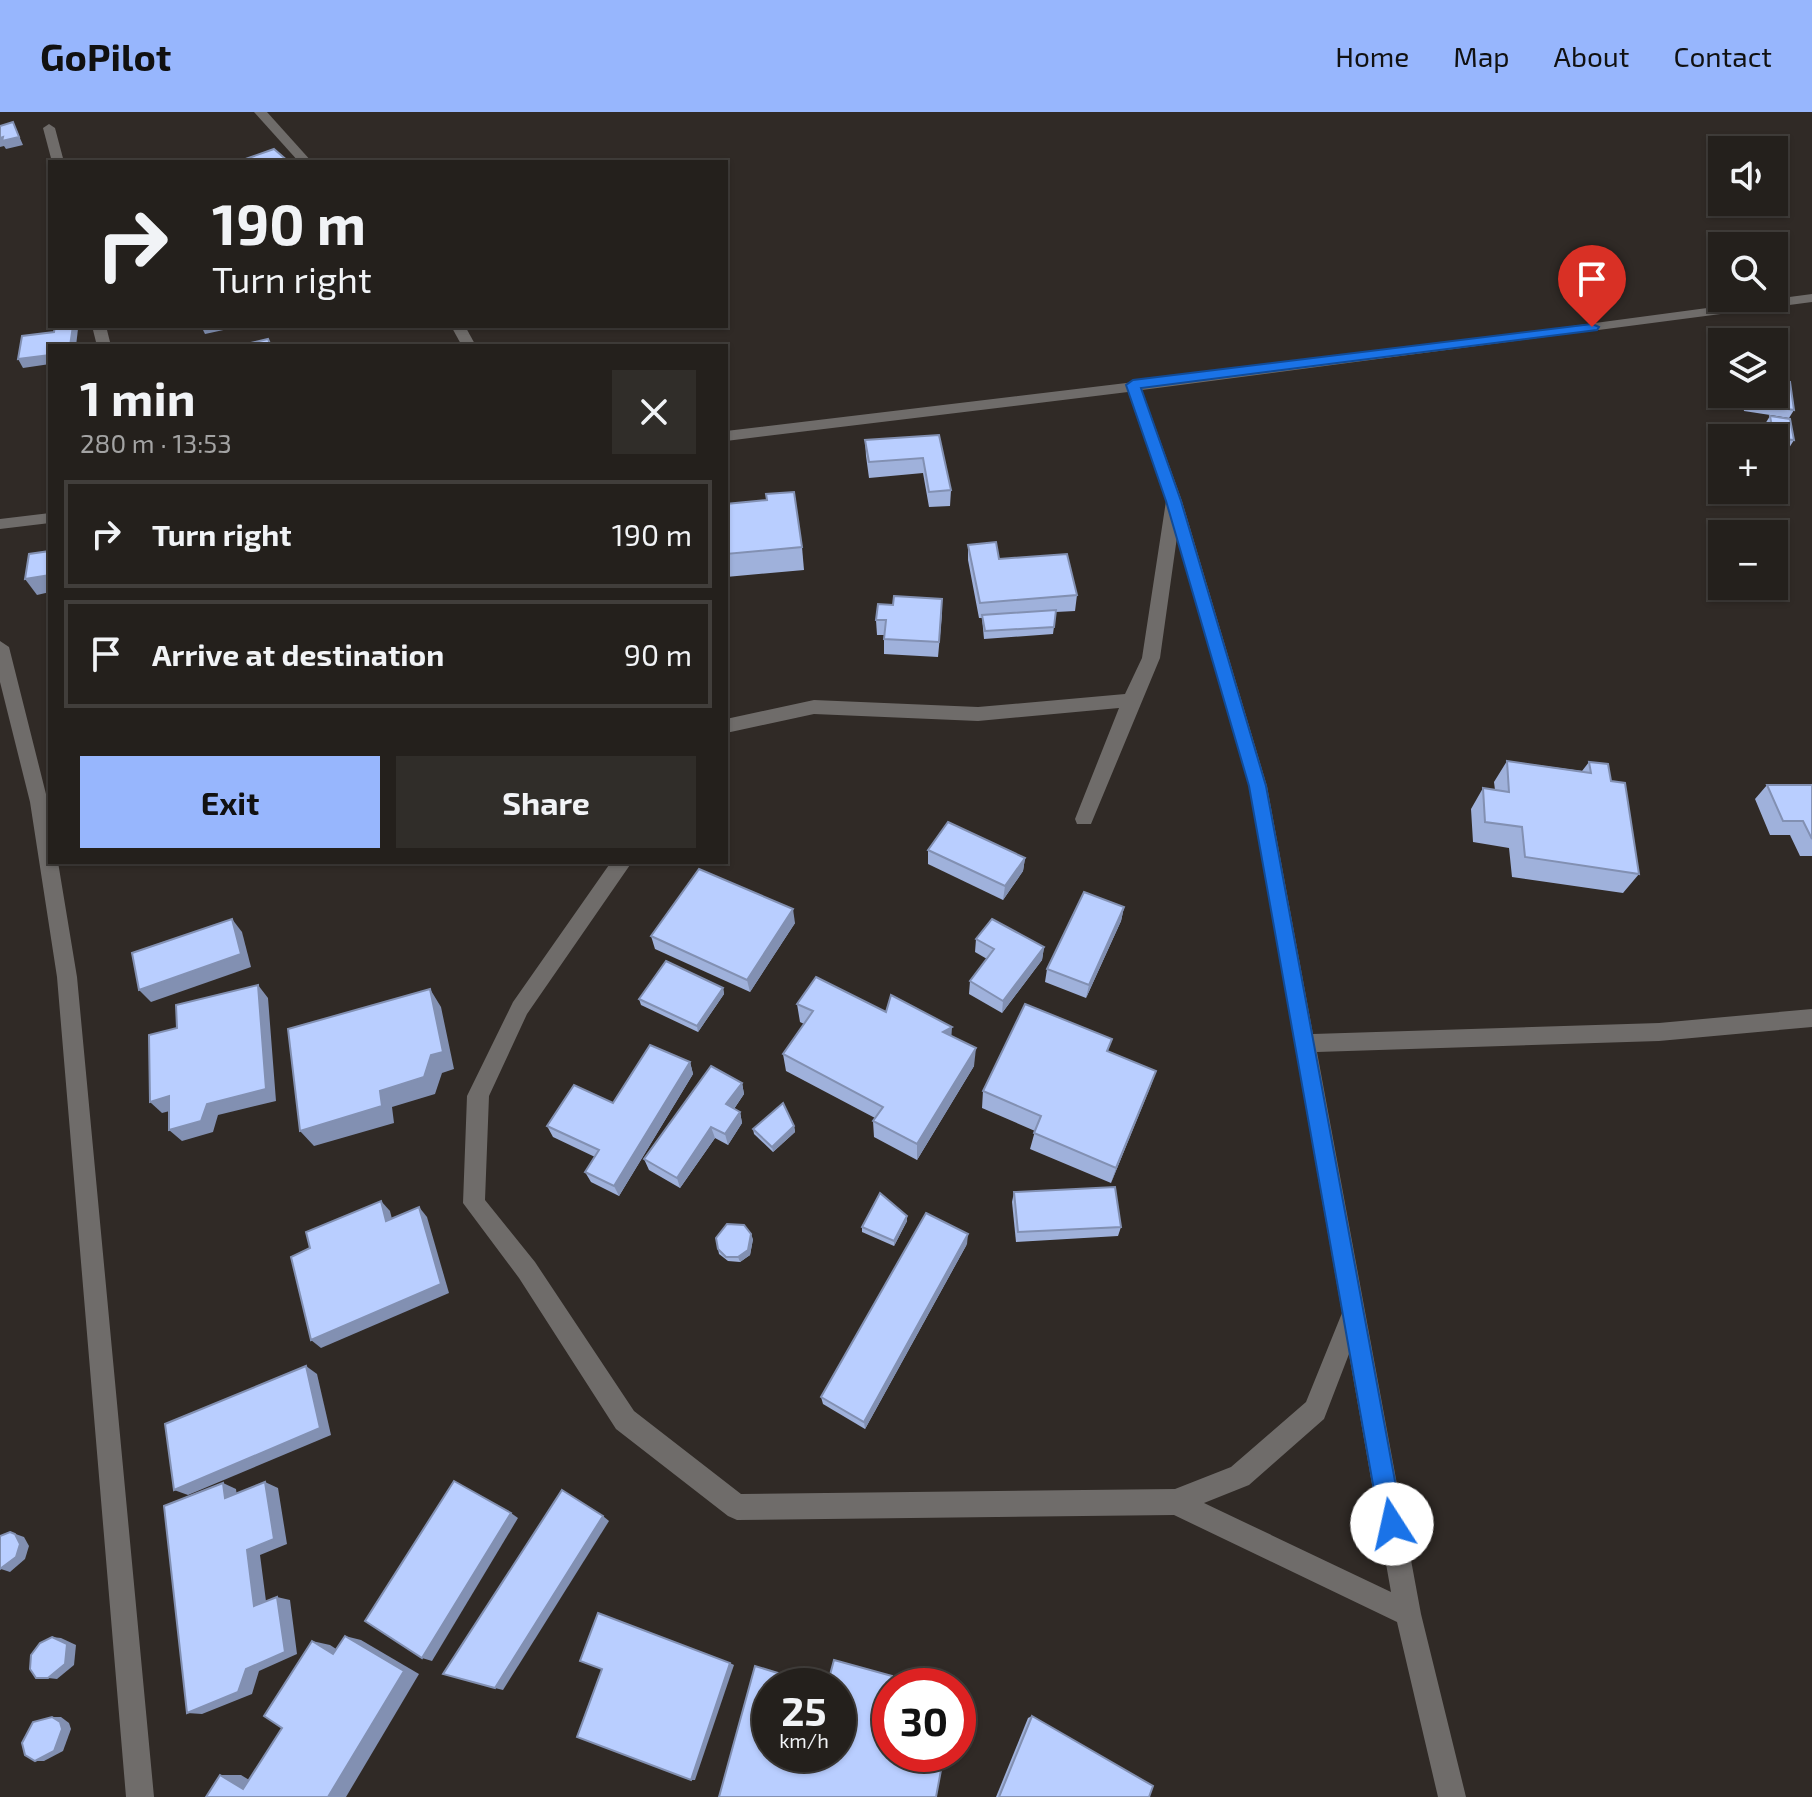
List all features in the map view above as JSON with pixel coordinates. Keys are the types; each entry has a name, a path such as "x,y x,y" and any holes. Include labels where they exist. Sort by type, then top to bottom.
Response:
{"street":[{"path":"260,112 304,160"},
{"path":"49,128 57,160"},
{"path":"728,436 1326,363 1812,298"},
{"path":"1133,385 1174,501 1258,786 1408,1614 1452,1797"},
{"path":"1084,819 1151,658 1174,501"},
{"path":"0,524 48,518"},
{"path":"0,647 39,802 48,858"},
{"path":"728,726 814,707 978,714 1131,700"},
{"path":"49,864 67,977 140,1797"},
{"path":"621,864 520,1008 478,1096 474,1203 527,1270 625,1420 737,1507 1175,1502 1240,1476 1315,1410 1353,1314"},
{"path":"1304,1043 1659,1032 1812,1018"},
{"path":"1175,1502 1408,1614"}],"building":[{"path":"13,122 19,137 2,141 0,126"},
{"path":"274,149 287,160 243,160"},
{"path":"55,328 73,328 70,344 48,344 48,355 18,359 22,336 54,332"},
{"path":"268,339 270,344 246,344"},
{"path":"1788,382 1790,382 1794,410 1781,408 1788,408"},
{"path":"1770,416 1790,419 1794,440 1788,439 1788,424 1771,424"},
{"path":"939,435 951,490 929,492 923,458 869,462 865,440"},
{"path":"794,492 802,547 728,554 728,504 767,500 766,494"},
{"path":"996,542 999,559 1067,554 1077,595 980,603 968,545"},
{"path":"48,551 48,575 25,579 29,554"},
{"path":"894,596 942,599 939,642 884,639 886,620 876,620 878,604 893,605"},
{"path":"1056,610 1054,627 985,631 982,615"},
{"path":"1507,761 1591,773 1589,762 1608,764 1611,781 1625,783 1639,874 1525,857 1522,827 1485,822 1483,788 1509,792"},
{"path":"1767,785 1812,785 1812,839 1803,821 1783,821"},
{"path":"948,822 1025,858 1005,886 928,850"},
{"path":"699,869 793,909 747,980 651,936"},
{"path":"1084,892 1124,907 1089,985 1047,969"},
{"path":"232,919 241,954 139,990 132,953"},
{"path":"992,919 1044,947 1003,1001 970,981 994,949 976,939"},
{"path":"666,961 723,988 697,1026 639,999"},
{"path":"816,977 886,1012 891,995 952,1027 943,1032 976,1048 917,1144 873,1121 883,1107 783,1054 813,1011 797,1004"},
{"path":"258,985 266,1089 207,1104 201,1121 169,1130 169,1096 150,1102 149,1035 177,1028 176,1005"},
{"path":"430,989 443,1052 431,1055 424,1077 380,1091 382,1106 300,1131 288,1029"},
{"path":"1025,1004 1112,1039 1107,1051 1156,1071 1116,1168 1034,1133 1041,1116 983,1091"},
{"path":"650,1045 690,1062 614,1186 585,1172 599,1150 547,1126 574,1085 613,1103"},
{"path":"711,1066 742,1083 726,1104 740,1112 725,1134 711,1127 677,1178 644,1159"},
{"path":"783,1103 794,1126 772,1147 753,1129"},
{"path":"1115,1187 1121,1227 1018,1232 1014,1192"},
{"path":"880,1193 907,1216 894,1241 862,1227"},
{"path":"381,1201 386,1221 419,1207 441,1284 311,1340 291,1257 310,1248 306,1232"},
{"path":"926,1213 968,1234 864,1422 821,1397"},
{"path":"727,1224 744,1225 751,1234 748,1250 738,1257 726,1257 718,1249 716,1238"},
{"path":"306,1366 320,1428 174,1490 165,1424"},
{"path":"454,1481 511,1513 422,1658 365,1621"},
{"path":"265,1482 274,1539 247,1550 254,1606 277,1597 285,1652 246,1669 238,1692 187,1713 164,1506 223,1483 225,1498"},
{"path":"562,1490 603,1516 495,1688 443,1674"},
{"path":"10,1532 15,1534 20,1544 16,1557 0,1569 0,1536"},
{"path":"598,1613 730,1663 691,1780 577,1737 602,1669 580,1661"},
{"path":"345,1636 404,1671 328,1797 206,1797 220,1775 243,1789 282,1728 264,1716 312,1641 333,1654"},
{"path":"52,1637 67,1644 65,1664 48,1678 36,1678 30,1669 31,1655 40,1643"},
{"path":"834,1660 872,1670 872,1772 941,1772 936,1797 719,1797 752,1677 752,1772 856,1772 856,1668 832,1668"},
{"path":"1032,1716 1153,1786 1149,1797 999,1797"},
{"path":"52,1717 60,1722 62,1729 54,1751 35,1761 25,1755 22,1743 33,1722"}],"route":[{"path":"1392,1524 1258,786 1174,501 1133,385 1592,327"}]}
